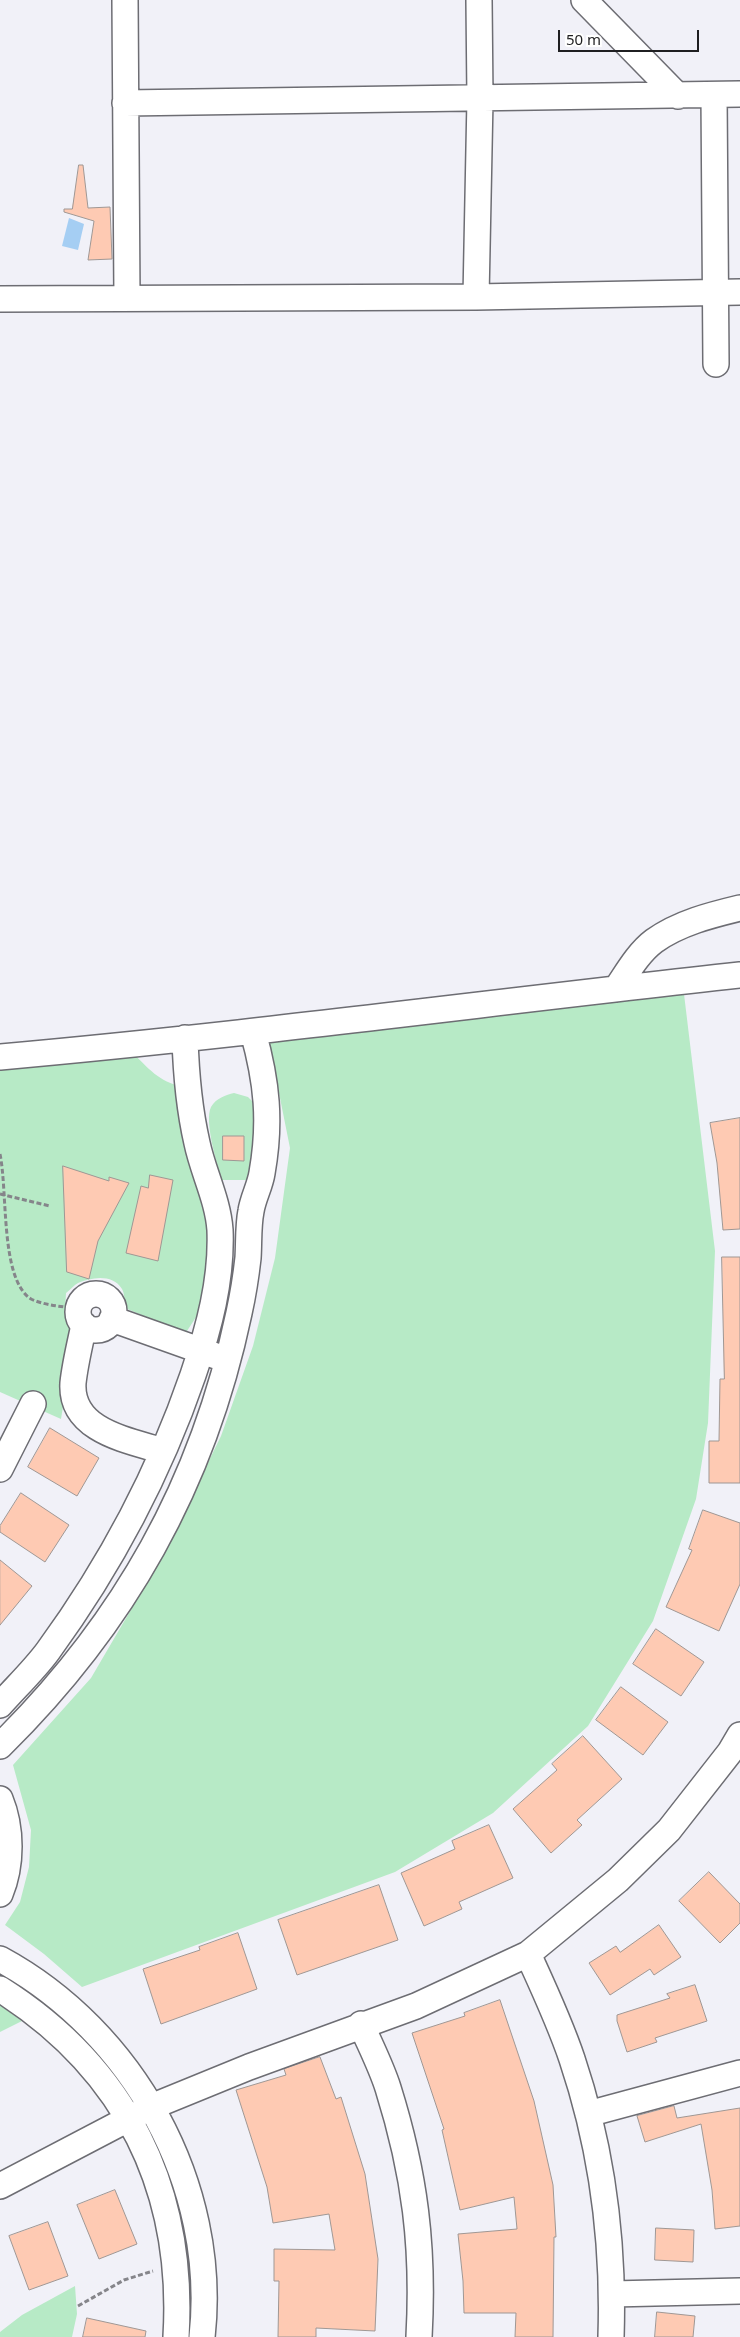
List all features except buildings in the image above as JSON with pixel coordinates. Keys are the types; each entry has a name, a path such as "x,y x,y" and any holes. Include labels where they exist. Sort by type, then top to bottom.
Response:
{"street":[{"path":"125,0 127,298"},
{"path":"476,297 480,99 479,0"},
{"path":"584,0 678,96"},
{"path":"125,103 740,94"},
{"path":"714,95 716,364"},
{"path":"0,299 476,297 740,292"},
{"path":"616,989 636,961 653,942 679,927 740,908"},
{"path":"0,1057 109,1048 740,976"},
{"path":"0,1746 38,1708 89,1647 134,1581 173,1511 204,1437 228,1360 246,1270 251,1211 262,1176 267,1140 268,1104 263,1068 253,1032"},
{"path":"0,1705 46,1653 92,1587 129,1524 182,1407 202,1351 217,1288 220,1232 218,1211 206,1177 195,1134 186,1073 185,1038"},
{"path":"218,1211 251,1211"},
{"path":"163,1451 108,1433 91,1424 81,1414 75,1402 73,1384 81,1317 87,1297 102,1296 112,1305 112,1319 228,1360"},
{"path":"0,1469 33,1404"},
{"path":"0,2186 128,2117 361,2024 416,2006 528,1954 618,1880 669,1830 730,1752 740,1735"},
{"path":"0,1799 7,1825 9,1846 7,1866 0,1894"},
{"path":"528,1954 552,2006 569,2051 588,2114 606,2204 612,2294 610,2337"},
{"path":"0,1959 32,1979 87,2023 133,2077 152,2107 180,2166 197,2229 204,2295 202,2337"},
{"path":"0,1989 41,2018 71,2043 101,2078 128,2117 155,2174 165,2204 176,2267 178,2302 176,2337"},
{"path":"361,2024 387,2086 406,2150 418,2216 422,2283 420,2337"},
{"path":"588,2114 740,2073"},
{"path":"612,2294 740,2291"}],"path":[{"path":"0,1154 1,1220"},
{"path":"0,1194 50,1206"},
{"path":"12,1281 16,1288 30,1299 81,1317"},
{"path":"78,2306 124,2280 149,2272 176,2267"}],"green space":[{"path":"684,994 715,1251 708,1423 696,1499 653,1621 588,1726 493,1813 395,1872 82,1987 44,1954 5,1925 20,1902 29,1867 31,1830 13,1765 91,1678 160,1560 221,1436 253,1346 275,1258 290,1148 269,1043"},
{"path":"132,1052 160,1078 183,1087 186,1143 192,1172 212,1240 200,1311 187,1331 179,1331 125,1308 123,1291 113,1281 96,1278 75,1285 66,1293 65,1311 75,1332 61,1419 0,1392 0,1062"},
{"path":"234,1093 248,1097 257,1106 257,1133 247,1180 221,1180 212,1142 209,1113 211,1107 218,1099"},
{"path":"0,2005 22,2021 0,2032"},
{"path":"75,2286 77,2314 72,2337 0,2337 0,2332 22,2315"}],"water":[{"path":"69,218 84,224 78,250 62,246"}]}
